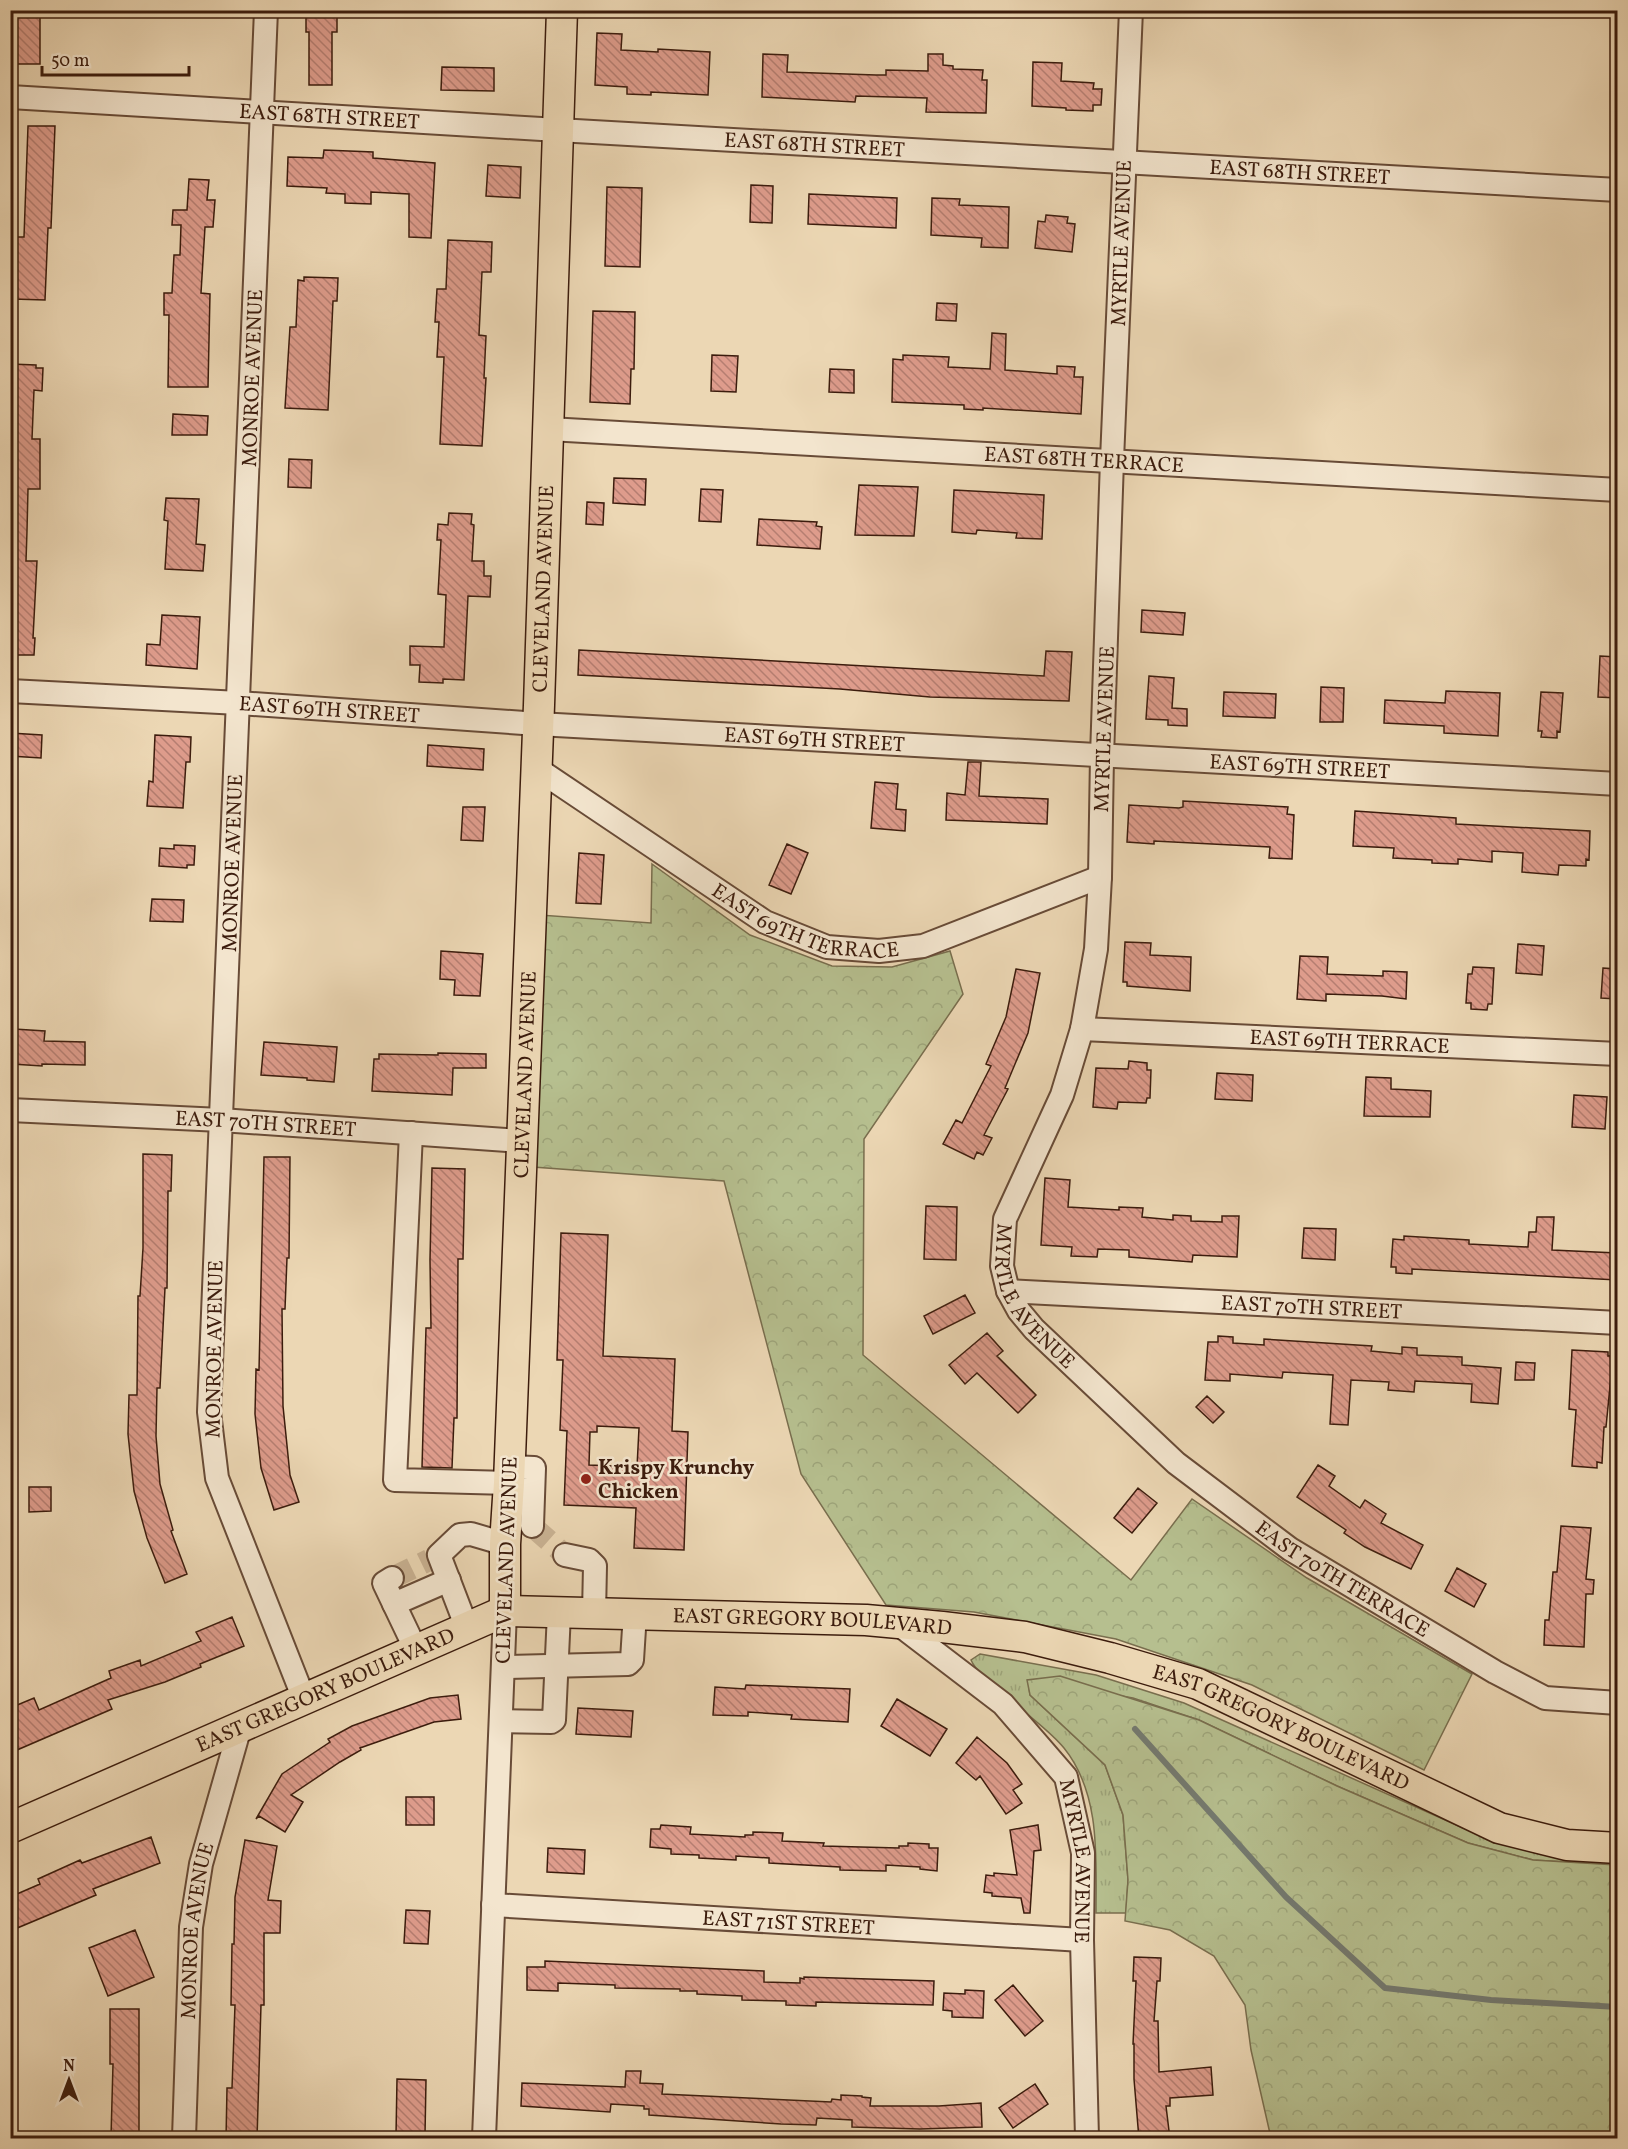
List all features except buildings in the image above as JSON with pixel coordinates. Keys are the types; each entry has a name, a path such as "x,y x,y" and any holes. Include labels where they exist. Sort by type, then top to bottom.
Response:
{"main road":[{"name":"CLEVELAND AVENUE","path":"505,1611 505,1544 549,429 562,10"},
{"name":"EAST GREGORY BOULEVARD","path":"10,1828 505,1611 635,1613 897,1623 1025,1637 1110,1658 1198,1684 1499,1828 1567,1845 1617,1848"}],"street":[{"name":"MONROE AVENUE","path":"266,10 208,1412 218,1478 304,1699"},
{"name":"MYRTLE AVENUE","path":"1102,1393 1034,1329 1019,1311 1008,1290 1002,1266 1005,1220 1062,1095 1082,1029 1096,949 1112,460 1131,10"},
{"name":"EAST 68TH STREET","path":"10,97 1617,190"},
{"name":"EAST 68TH TERRACE","path":"549,429 1617,490"},
{"name":"EAST 69TH STREET","path":"10,691 239,703 538,724 1617,784"},
{"name":"EAST 69TH TERRACE","path":"536,768 765,922 827,947 879,951 923,946 1100,878"},
{"name":"EAST 69TH TERRACE","path":"1082,1029 1617,1054"},
{"name":"EAST 70TH STREET","path":"10,1110 221,1120 521,1141"},
{"path":"411,1133 395,1480 509,1475 534,1468 535,1516"},
{"name":"EAST 70TH STREET","path":"1008,1290 1617,1323"},
{"name":"EAST 70TH TERRACE","path":"1102,1393 1176,1463 1300,1556 1496,1672 1545,1698 1617,1703"},
{"path":"467,1628 449,1580 434,1558 460,1535 471,1534 505,1544"},
{"path":"576,1553 595,1566 594,1613"},
{"path":"392,1578 384,1583 416,1650"},
{"path":"394,1604 449,1580"},
{"name":"CLEVELAND AVENUE","path":"484,2139 505,1611"},
{"path":"501,1722 551,1722 554,1720 559,1613"},
{"path":"503,1667 628,1664 632,1660 635,1613"},
{"name":"MYRTLE AVENUE","path":"897,1623 1003,1704 1066,1777 1083,1853 1082,1940 1087,2139"},
{"name":"MONROE AVENUE","path":"184,2139 190,1927 201,1864 240,1727"},
{"name":"EAST 71ST STREET","path":"494,1905 1082,1940"}],"green space":[{"path":"652,864 750,935 832,966 892,967 950,951 963,994 864,1139 863,1355 1131,1580 1192,1499 1307,1578 1472,1674 1424,1770 1252,1685 1116,1639 974,1612 886,1605 801,1474 724,1181 533,1167 540,915 651,923"},
{"path":"980,1654 1096,1675 1184,1703 1463,1828 1541,1852 1617,1863 1617,1865 1533,1860 1468,1843 1337,1786 1199,1720 1133,1698 1028,1680 1030,1695 1105,1765 1123,1815 1128,1880 1126,1913 1096,1913 1096,1849 1085,1785 1076,1766 1053,1736 974,1666 971,1660"},
{"path":"1060,1676 1199,1720 1337,1786 1468,1843 1533,1860 1617,1865 1617,2138 1271,2138 1251,2050 1245,2005 1214,1956 1170,1930 1125,1921 1128,1880 1123,1815 1105,1765 1030,1695 1027,1680"}],"waterway":[{"path":"1135,1729 1286,1897 1385,1988 1491,2000 1618,2007"}],"tunnel":[{"path":"532,1526 565,1555"},
{"path":"392,1578 429,1560"}],"place":[{"name":"Krispy Krunchy Chicken","path":"586,1479"}]}
